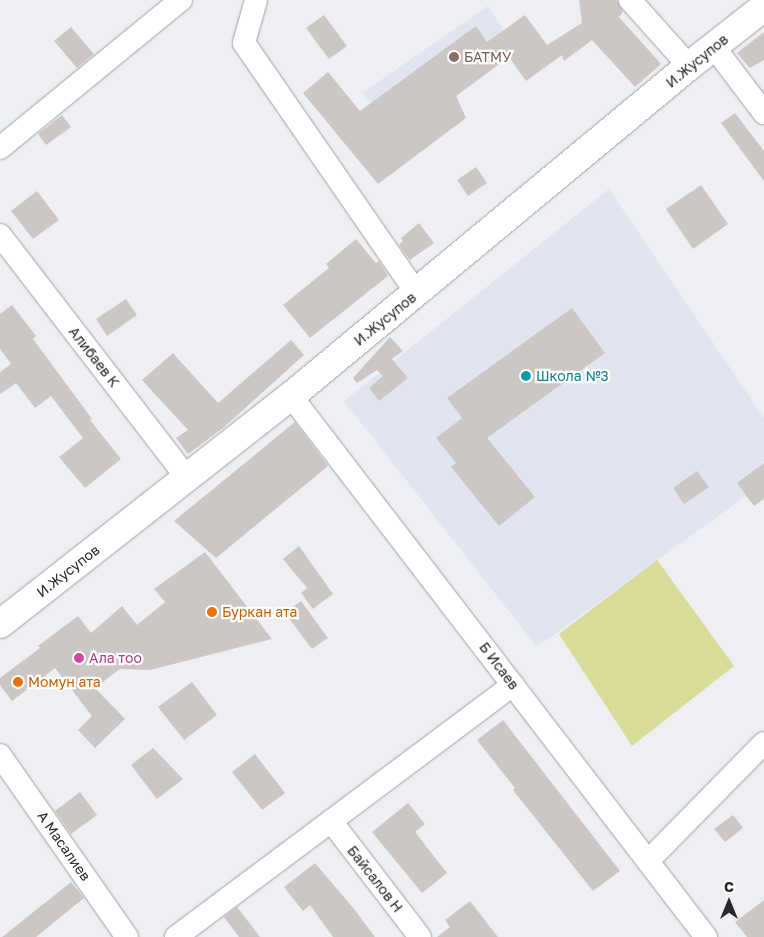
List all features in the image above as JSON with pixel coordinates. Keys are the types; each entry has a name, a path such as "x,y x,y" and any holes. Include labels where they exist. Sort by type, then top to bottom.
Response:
{"street":[{"path":"0,148 181,0"},
{"path":"256,0 244,43 417,294"},
{"path":"630,0 689,66"},
{"name":"И.Жусупов","path":"0,624 291,396 417,294 689,66 764,7"},
{"path":"714,47 764,113"},
{"name":"Алибаев К","path":"0,235 188,478"},
{"name":"Б Исаев","path":"291,396 706,937"},
{"path":"176,937 513,685"},
{"path":"648,861 764,743"},
{"name":"А Масалиев","path":"0,755 127,937"},
{"name":"Байсалов Н","path":"331,822 420,937"}],"shaded area":[{"name":"БАТМУ","path":"488,6 512,43 397,131 362,93"},
{"path":"609,189 764,418 764,483 537,647 344,401"}],"green space":[{"path":"657,560 734,666 632,746 559,634"}],"building":[{"path":"579,0 617,0 623,12 619,17 661,64 635,87 592,40 564,61 562,55 526,81 509,57 456,96 466,118 378,184 303,93 328,72 360,111 476,26 487,42 525,15 547,45 582,23"},
{"path":"324,15 347,46 329,59 306,28"},
{"path":"71,27 94,54 77,68 54,41"},
{"path":"764,32 764,60 750,68 737,53"},
{"path":"735,113 764,151 764,181 721,123"},
{"path":"62,115 71,127 46,145 38,134"},
{"path":"476,167 487,183 468,196 457,180"},
{"path":"701,185 728,224 693,249 666,209"},
{"path":"37,191 59,220 33,239 11,211"},
{"path":"419,223 434,243 410,260 399,245 403,241 401,238"},
{"path":"356,239 376,263 379,261 388,276 310,338 283,305 329,268 326,264"},
{"path":"126,299 137,315 107,336 96,319"},
{"path":"12,305 36,336 33,339 92,419 90,420 121,459 85,488 59,457 83,438 51,396 35,408 16,383 0,394 0,372 11,364 0,349 0,314"},
{"name":"Школа №3","path":"572,308 605,353 487,438 535,497 499,526 451,467 456,463 436,438 462,418 447,398"},
{"path":"390,337 403,351 392,359 408,378 379,401 369,388 383,376 377,370 357,383 353,378"},
{"path":"291,340 304,355 223,428 188,454 176,438 188,430 142,380 173,353 218,403"},
{"path":"295,422 328,466 216,558 174,521"},
{"path":"764,463 764,499 754,506 737,483"},
{"path":"697,471 709,487 684,504 673,488"},
{"path":"299,546 333,594 313,609 301,593 307,588 283,559"},
{"path":"205,552 272,639 150,670 120,669 95,688 125,719 95,748 78,730 92,716 55,668 12,701 0,685 0,678 78,616 91,633 122,606 137,625 165,602 154,589"},
{"path":"301,601 328,638 312,649 285,613"},
{"path":"192,682 217,715 184,740 158,707"},
{"path":"503,720 620,871 593,891 513,790 515,788 477,740"},
{"path":"153,748 183,779 157,799 131,765"},
{"path":"255,754 285,793 262,810 232,772"},
{"path":"80,792 97,815 71,834 55,811"},
{"path":"408,803 425,824 415,832 447,873 422,893 372,832"},
{"path":"733,815 743,828 725,842 714,829"},
{"path":"315,863 375,937 333,937 310,905 303,911 284,887"},
{"path":"71,882 84,898 36,937 2,937"},
{"path":"764,900 764,937 747,937 735,922"},
{"path":"470,901 498,937 437,937 450,927 445,920"},
{"path":"237,907 260,937 239,937 224,917"}],"place":[{"name":"БАТМУ","path":"454,57"},
{"name":"Школа №3","path":"526,376"},
{"name":"Буркан ата","path":"212,612"},
{"name":"Ала тоо","path":"79,658"},
{"name":"Момун ата","path":"18,682"}]}
